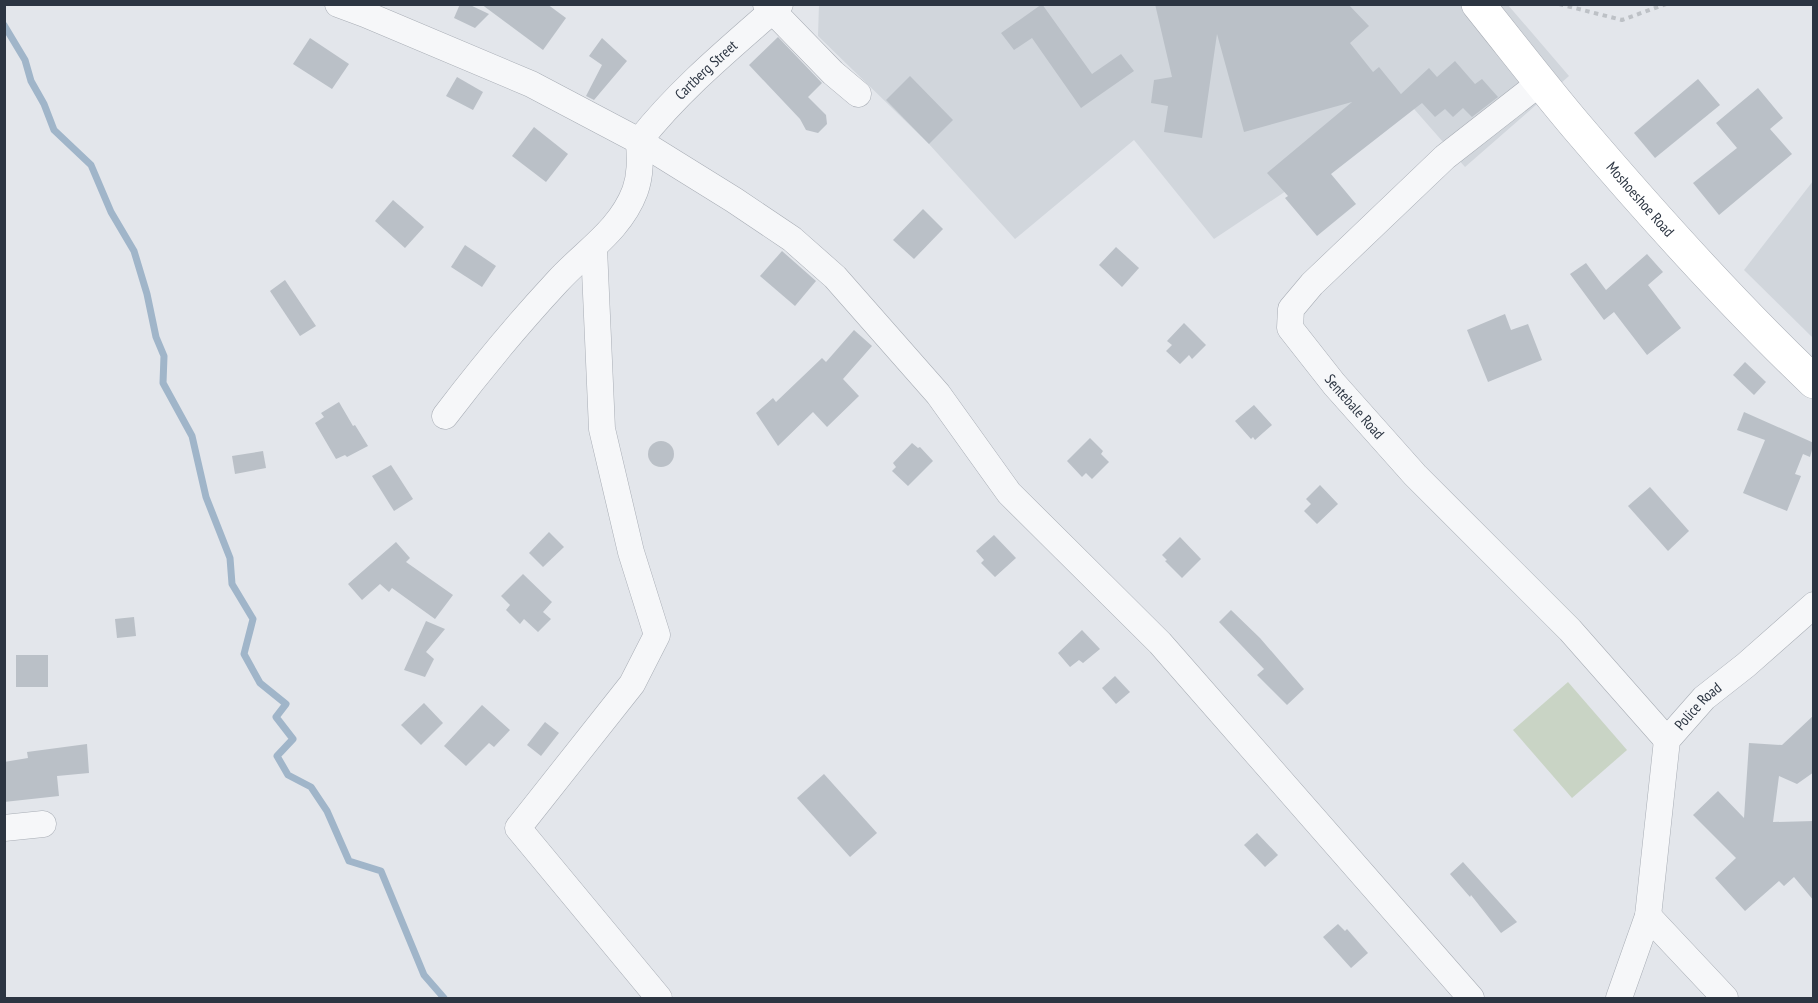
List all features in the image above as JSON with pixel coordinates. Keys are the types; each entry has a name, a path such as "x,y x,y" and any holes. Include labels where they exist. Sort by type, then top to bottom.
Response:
{"street":[{"path":"338,4 531,84 639,141 792,239 835,277 938,394 1009,493 1160,643 1471,999"},
{"name":"Moshoeshoe Road","path":"1478,4 1577,127 1670,234 1766,336 1814,382"},
{"path":"773,7 833,73 858,94"},
{"name":"Cartberg Street","path":"639,141 663,111 697,76 773,7"},
{"name":"Sentebale Road","path":"1541,82 1444,157 1312,284 1291,309 1290,328 1334,384 1415,475 1570,630 1667,740"},
{"path":"445,416 477,375 559,280 616,224 634,193 640,172 639,141"},
{"path":"594,248 602,429 631,552 657,635 632,684 518,828 658,999"},
{"name":"Police Road","path":"1619,999 1648,916 1667,740 1704,698 1746,666 1814,605"},
{"path":"4,828 43,824"},
{"path":"1648,916 1725,999"}],"path":[{"path":"1558,4 1622,20 1666,4"}],"shaded area":[{"path":"819,4 1508,5 1569,76 1465,167 1400,93 1283,193 1214,239 1134,140 1015,239 929,144 818,36"},
{"path":"1813,181 1813,338 1744,270"}],"green space":[{"path":"1568,682 1627,750 1572,798 1513,730"}],"building":[{"path":"460,4 468,4 489,14 475,28 454,18"},
{"path":"481,4 547,4 566,18 543,50"},
{"path":"1042,4 1092,74 1121,54 1134,71 1081,108 1032,38 1014,50 1001,33"},
{"path":"1155,4 1348,4 1369,26 1350,43 1373,72 1379,67 1401,94 1429,68 1437,77 1455,61 1475,84 1482,79 1498,97 1472,117 1463,108 1453,117 1445,109 1435,117 1422,103 1331,174 1356,204 1317,236 1285,198 1288,196 1267,173 1352,102 1244,132 1217,34 1202,138 1164,132 1168,106 1151,103 1154,80 1172,77"},
{"path":"778,37 822,83 808,97 826,115 827,124 818,133 806,130 800,119 749,65"},
{"path":"310,38 349,64 332,89 293,64"},
{"path":"602,38 627,61 594,100 586,96 602,65 589,56"},
{"path":"910,76 953,120 929,144 886,100"},
{"path":"457,77 483,92 473,110 446,96"},
{"path":"1698,79 1720,105 1655,158 1634,133"},
{"path":"1758,88 1783,118 1770,129 1792,154 1719,215 1693,183 1737,148 1716,123"},
{"path":"534,127 568,154 546,182 512,156"},
{"path":"393,200 424,227 405,248 375,221"},
{"path":"923,209 943,229 914,259 893,240"},
{"path":"465,245 496,266 482,287 451,267"},
{"path":"1116,247 1139,268 1122,287 1099,265"},
{"path":"782,251 816,281 795,306 760,276"},
{"path":"1647,254 1663,272 1648,285 1681,328 1647,355 1614,312 1604,320 1570,274 1586,263 1606,290"},
{"path":"285,280 316,326 300,336 270,291"},
{"path":"1505,314 1511,330 1528,324 1542,360 1488,382 1467,330"},
{"path":"1184,323 1206,345 1192,359 1189,355 1180,364 1166,351 1172,345 1167,341"},
{"path":"854,330 872,346 843,379 859,396 827,427 813,412 778,446 756,413 773,398 776,402 822,358 826,362"},
{"path":"1745,362 1766,382 1754,395 1733,375"},
{"path":"339,402 368,446 347,457 345,455 336,459 315,423 324,417 321,413"},
{"path":"1254,405 1272,425 1255,440 1253,437 1251,439 1235,421"},
{"path":"1744,412 1814,443 1810,457 1803,454 1795,474 1801,476 1787,511 1743,493 1765,440 1737,430"},
{"path":"1090,438 1103,451 1101,454 1109,462 1092,479 1086,473 1082,477 1067,461"},
{"path":"661,441 670,445 674,454 670,463 661,467 652,463 648,454 652,445"},
{"path":"912,443 920,447 933,461 908,486 892,471 896,467 893,463"},
{"path":"263,451 266,468 235,474 232,456"},
{"path":"391,465 413,499 394,511 372,476"},
{"path":"1320,485 1338,504 1317,524 1304,511 1311,504 1306,499"},
{"path":"1650,487 1689,531 1668,551 1628,506"},
{"path":"549,532 564,547 543,567 529,553"},
{"path":"994,535 1016,558 995,577 981,563 984,560 976,551"},
{"path":"1180,537 1201,559 1182,578 1162,555"},
{"path":"396,542 410,558 406,562 453,595 435,619 392,588 389,592 380,584 362,600 348,584"},
{"path":"523,574 552,602 543,612 551,619 538,632 524,619 520,624 506,610 510,605 501,596"},
{"path":"1231,610 1260,638 1304,689 1287,705 1257,675 1264,669 1219,622"},
{"path":"134,617 136,636 117,638 115,619"},
{"path":"426,621 445,629 426,652 434,659 425,677 404,670"},
{"path":"1082,630 1100,649 1083,663 1079,660 1070,667 1058,653"},
{"path":"16,655 48,655 48,687 16,687"},
{"path":"1115,676 1130,692 1116,704 1102,688"},
{"path":"424,703 443,723 421,745 401,725"},
{"path":"482,705 510,730 494,747 489,743 466,766 444,746"},
{"path":"1814,715 1814,772 1797,784 1779,776 1773,822 1814,821 1814,901 1794,877 1784,886 1779,881 1745,911 1715,878 1736,858 1693,815 1718,791 1744,818 1749,743 1782,745"},
{"path":"545,722 559,733 541,756 527,745"},
{"path":"87,744 89,773 57,776 59,796 4,802 4,762 28,758 27,752"},
{"path":"824,774 877,833 850,857 797,798"},
{"path":"1257,833 1278,855 1265,867 1244,845"},
{"path":"1463,862 1517,922 1501,933 1471,895 1470,897 1450,874"},
{"path":"1338,924 1345,931 1347,929 1368,953 1351,968 1323,937"}],"waterway":[{"path":"4,25 25,60 31,81 44,104 54,130 91,165 111,212 134,251 147,294 156,337 164,356 163,383 192,436 206,497 230,558 232,584 253,619 244,654 260,683 286,704 276,717 293,739 277,756 288,775 311,787 327,811 349,861 381,871 424,975 444,998"}]}
